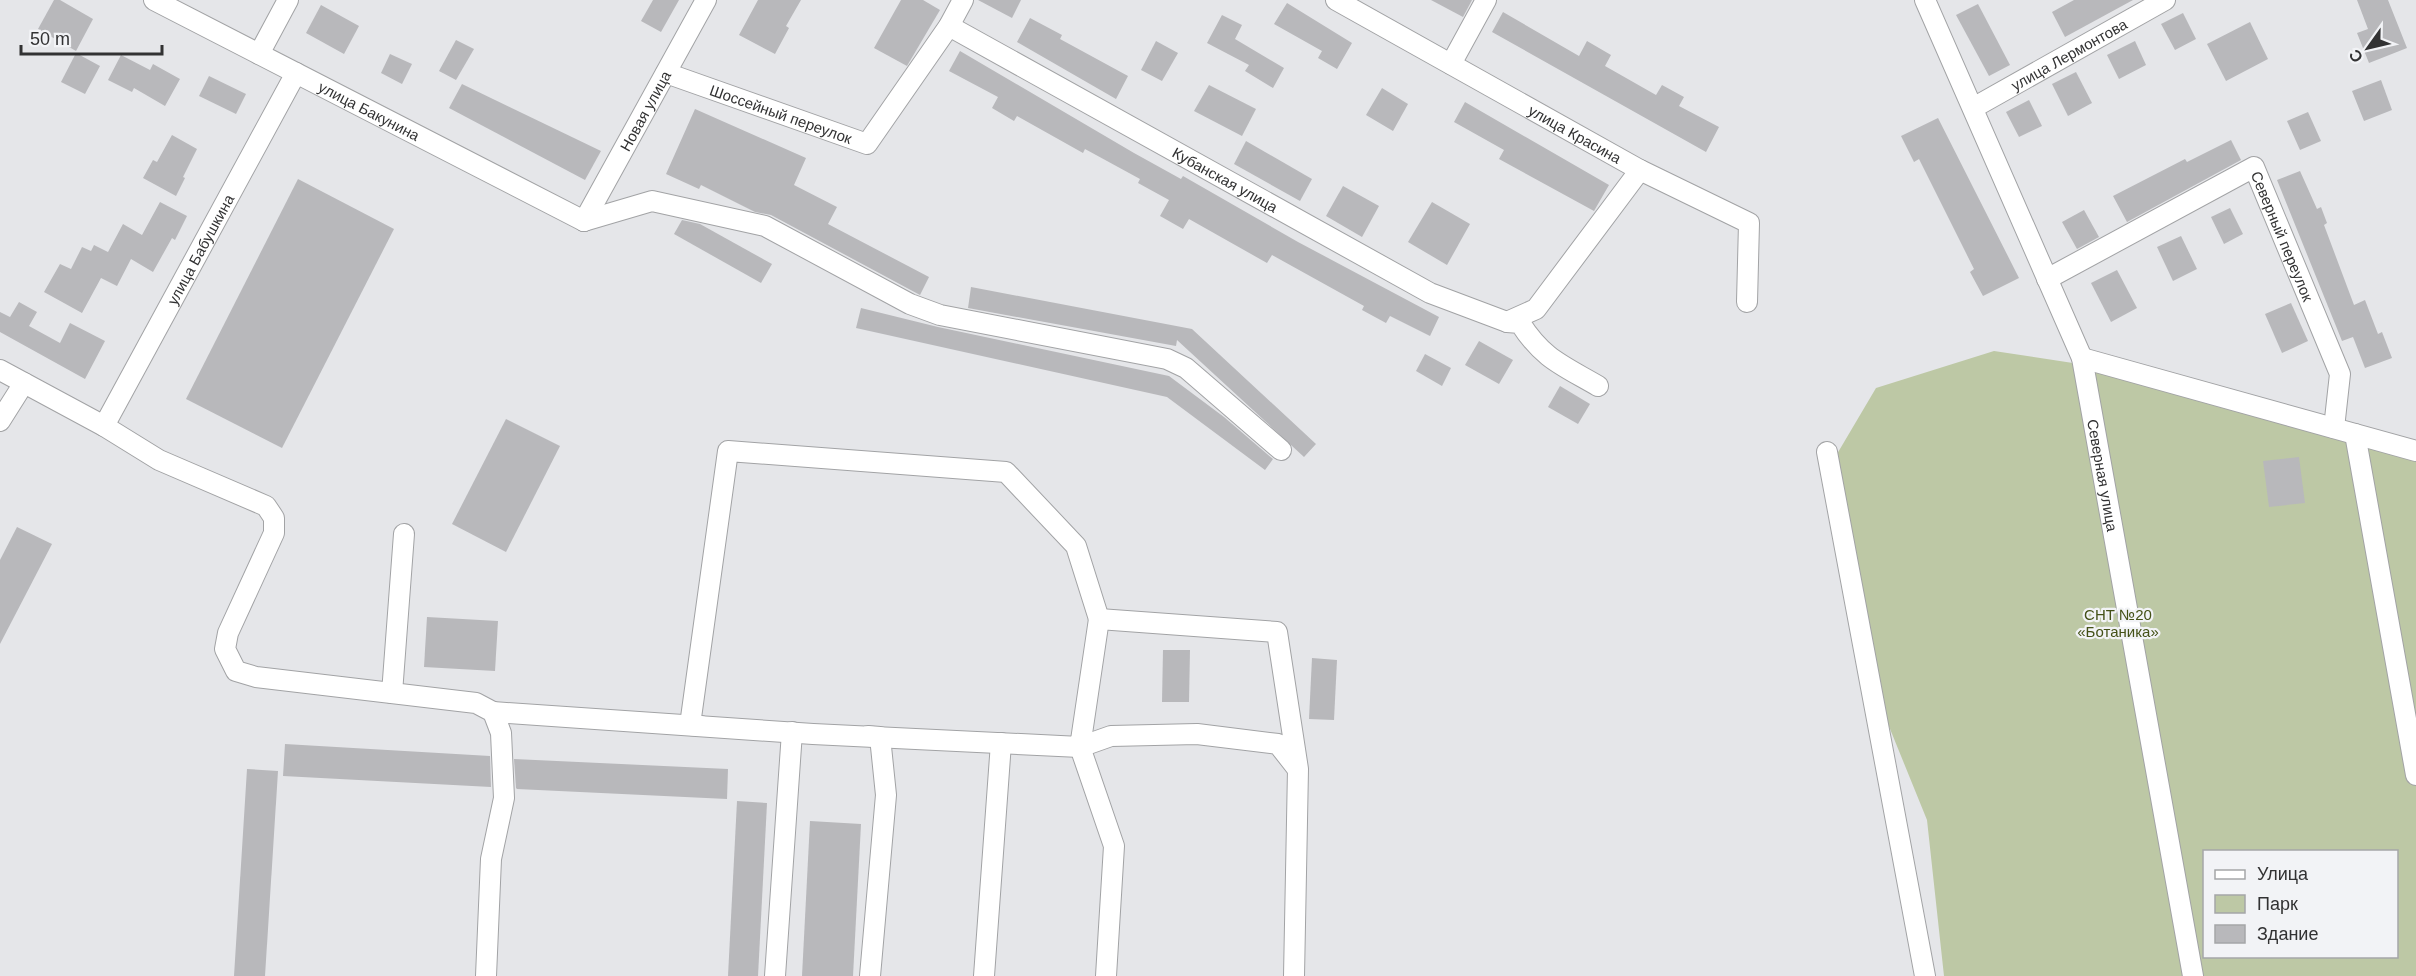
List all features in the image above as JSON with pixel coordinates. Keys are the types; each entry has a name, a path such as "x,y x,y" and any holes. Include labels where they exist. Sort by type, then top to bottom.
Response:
{"street":[{"name":"улица Бакунина","path":"153,0 584,221"},
{"path":"259,54 288,0"},
{"name":"Шоссейный переулок","path":"666,73 867,144 949,26 963,0"},
{"name":"улица Красина","path":"1336,0 1640,170 1749,224 1747,302"},
{"path":"1451,64 1486,0"},
{"name":"Северная улица","path":"1925,0 2082,358 2193,976"},
{"name":"улица Лермонтова","path":"1973,108 2165,0"},
{"name":"Новая улица","path":"584,221 703,1"},
{"name":"Кубанская улица","path":"949,26 1430,294 1507,322 1520,323 1532,341 1552,360 1598,386"},
{"name":"улица Бабушкина","path":"104,426 296,73"},
{"name":"Северный переулок","path":"2047,279 2254,167 2340,374 2334,428"},
{"path":"1507,322 1536,309 1640,170"},
{"path":"584,221 652,201 765,226 910,304 940,315 1167,360 1186,368 1281,450"},
{"path":"2082,358 2416,451"},
{"path":"0,370 104,426 159,460 266,506 274,518 274,533 228,633 225,648 236,671 256,677 476,703 493,712 792,732 1080,747 1111,736 1197,734 1278,744 1298,769"},
{"path":"0,421 24,383"},
{"path":"2355,434 2416,775"},
{"path":"690,725 728,452 1006,472 1076,546 1098,619 1080,747 1114,846 1106,976"},
{"path":"1827,452 1925,976"},
{"path":"392,693 404,534"},
{"path":"1098,619 1277,632 1298,769 1294,976"},
{"path":"486,976 491,859 504,798 501,733 493,712"},
{"path":"690,725 880,737"},
{"path":"775,976 792,732"},
{"path":"870,976 886,795 880,737"},
{"path":"984,976 1001,743"}],"green space":[{"name":"СНТ №20 «Ботаника»","path":"1994,351 2099,367 2416,447 2416,976 1944,976 1927,820 1886,719 1837,454 1876,388"}],"building":[{"path":"54,0 60,0 93,19 76,51 38,29"},
{"path":"653,0 679,0 661,32 641,21"},
{"path":"758,0 801,0 786,26 789,28 775,54 739,35"},
{"path":"901,0 923,0 940,10 907,66 874,48"},
{"path":"978,0 1021,0 1012,18"},
{"path":"1431,0 1472,0 1463,17"},
{"path":"2074,0 2133,0 2065,37 2052,12"},
{"path":"2357,0 2388,0 2407,48 2369,63 2357,33 2368,29"},
{"path":"1287,3 1352,43 1337,69 1318,58 1322,51 1274,24"},
{"path":"1978,4 2010,65 1989,76 1956,15"},
{"path":"321,5 359,26 344,54 306,33"},
{"path":"1503,12 1579,56 1587,41 1611,55 1605,66 1656,95 1662,85 1684,97 1679,106 1719,127 1706,152 1492,32"},
{"path":"2183,13 2196,39 2175,50 2161,24"},
{"path":"1222,15 1242,25 1235,39 1284,68 1273,88 1245,71 1249,65 1207,43"},
{"path":"1030,18 1062,35 1060,39 1128,76 1116,99 1017,42"},
{"path":"2250,22 2268,59 2226,81 2207,44"},
{"path":"456,40 474,49 456,80 439,71"},
{"path":"1156,41 1178,53 1162,81 1141,70"},
{"path":"2135,41 2146,65 2119,79 2107,55"},
{"path":"960,51 1134,153 1181,179 1183,176 1298,242 1439,317 1430,336 1390,316 1386,323 1362,310 1364,306 1272,255 1267,263 1189,219 1183,229 1160,216 1169,200 1138,183 1140,179 1085,149 1083,153 1017,116 1014,121 992,108 998,97 949,71"},
{"path":"76,53 100,66 85,94 61,82"},
{"path":"390,54 412,64 402,84 381,73"},
{"path":"121,55 150,70 153,64 180,79 165,106 134,88 132,92 108,80"},
{"path":"2076,72 2092,103 2068,116 2052,84"},
{"path":"209,76 246,94 236,114 199,96"},
{"path":"2381,80 2392,110 2364,121 2352,91"},
{"path":"462,84 601,151 585,180 449,108"},
{"path":"1209,85 1256,109 1242,136 1194,111"},
{"path":"1382,88 1408,104 1393,131 1366,115"},
{"path":"2029,100 2042,126 2019,137 2006,112"},
{"path":"1465,102 1609,185 1594,211 1499,159 1504,150 1454,122"},
{"path":"695,109 806,158 794,185 837,207 828,224 929,277 920,295 771,215 755,212 701,185 699,189 666,174"},
{"path":"2308,112 2321,141 2300,150 2287,121"},
{"path":"1938,118 2019,278 1983,296 1970,272 1974,269 1919,159 1914,162 1901,136"},
{"path":"172,135 197,149 176,196 143,178 153,160 157,162"},
{"path":"2231,140 2241,160 2127,222 2113,196 2185,159 2187,162"},
{"path":"1246,141 1312,179 1300,201 1234,164"},
{"path":"2300,171 2317,209 2321,207 2327,223 2324,225 2354,305 2365,300 2378,334 2382,332 2392,358 2365,368 2353,337 2342,341 2277,180"},
{"path":"298,179 394,229 282,448 186,399"},
{"path":"1343,186 1379,206 1362,237 1326,216"},
{"path":"160,202 187,216 175,240 172,238 153,272 131,259 117,286 101,278 82,313 44,292 60,264 71,269 82,247 91,251 94,245 108,252 123,224 142,235"},
{"path":"1432,202 1470,224 1447,265 1408,242"},
{"path":"2230,208 2243,234 2224,244 2211,217"},
{"path":"2084,210 2099,237 2077,249 2062,222"},
{"path":"682,220 700,224 772,264 761,283 674,234"},
{"path":"2181,236 2197,269 2173,281 2157,247"},
{"path":"2117,270 2137,308 2111,322 2091,283"},
{"path":"971,287 1192,329 1316,444 1304,457 1177,340 1176,346 968,308"},
{"path":"19,302 37,312 29,326 60,343 70,323 105,341 85,379 0,332 0,312 10,317"},
{"path":"2291,303 2308,341 2282,353 2265,314"},
{"path":"861,308 938,327 1169,376 1224,417 1273,459 1265,470 1167,397 856,328"},
{"path":"1479,341 1513,360 1499,384 1465,365"},
{"path":"1425,354 1451,368 1442,386 1416,371"},
{"path":"1560,386 1590,404 1578,424 1548,407"},
{"path":"506,419 560,446 506,552 452,524"},
{"path":"2299,457 2305,503 2269,507 2263,461"},
{"path":"17,527 52,544 0,644 0,560"},
{"path":"427,617 498,621 495,671 424,667"},
{"path":"1163,650 1190,650 1189,702 1162,702"},
{"path":"1312,658 1337,660 1334,720 1309,719"},
{"path":"285,744 490,756 491,787 283,776"},
{"path":"514,759 728,769 727,799 517,789"},
{"path":"247,769 278,771 265,976 234,976"},
{"path":"737,801 767,803 758,976 728,976"},
{"path":"810,821 861,824 853,976 802,976"}]}
